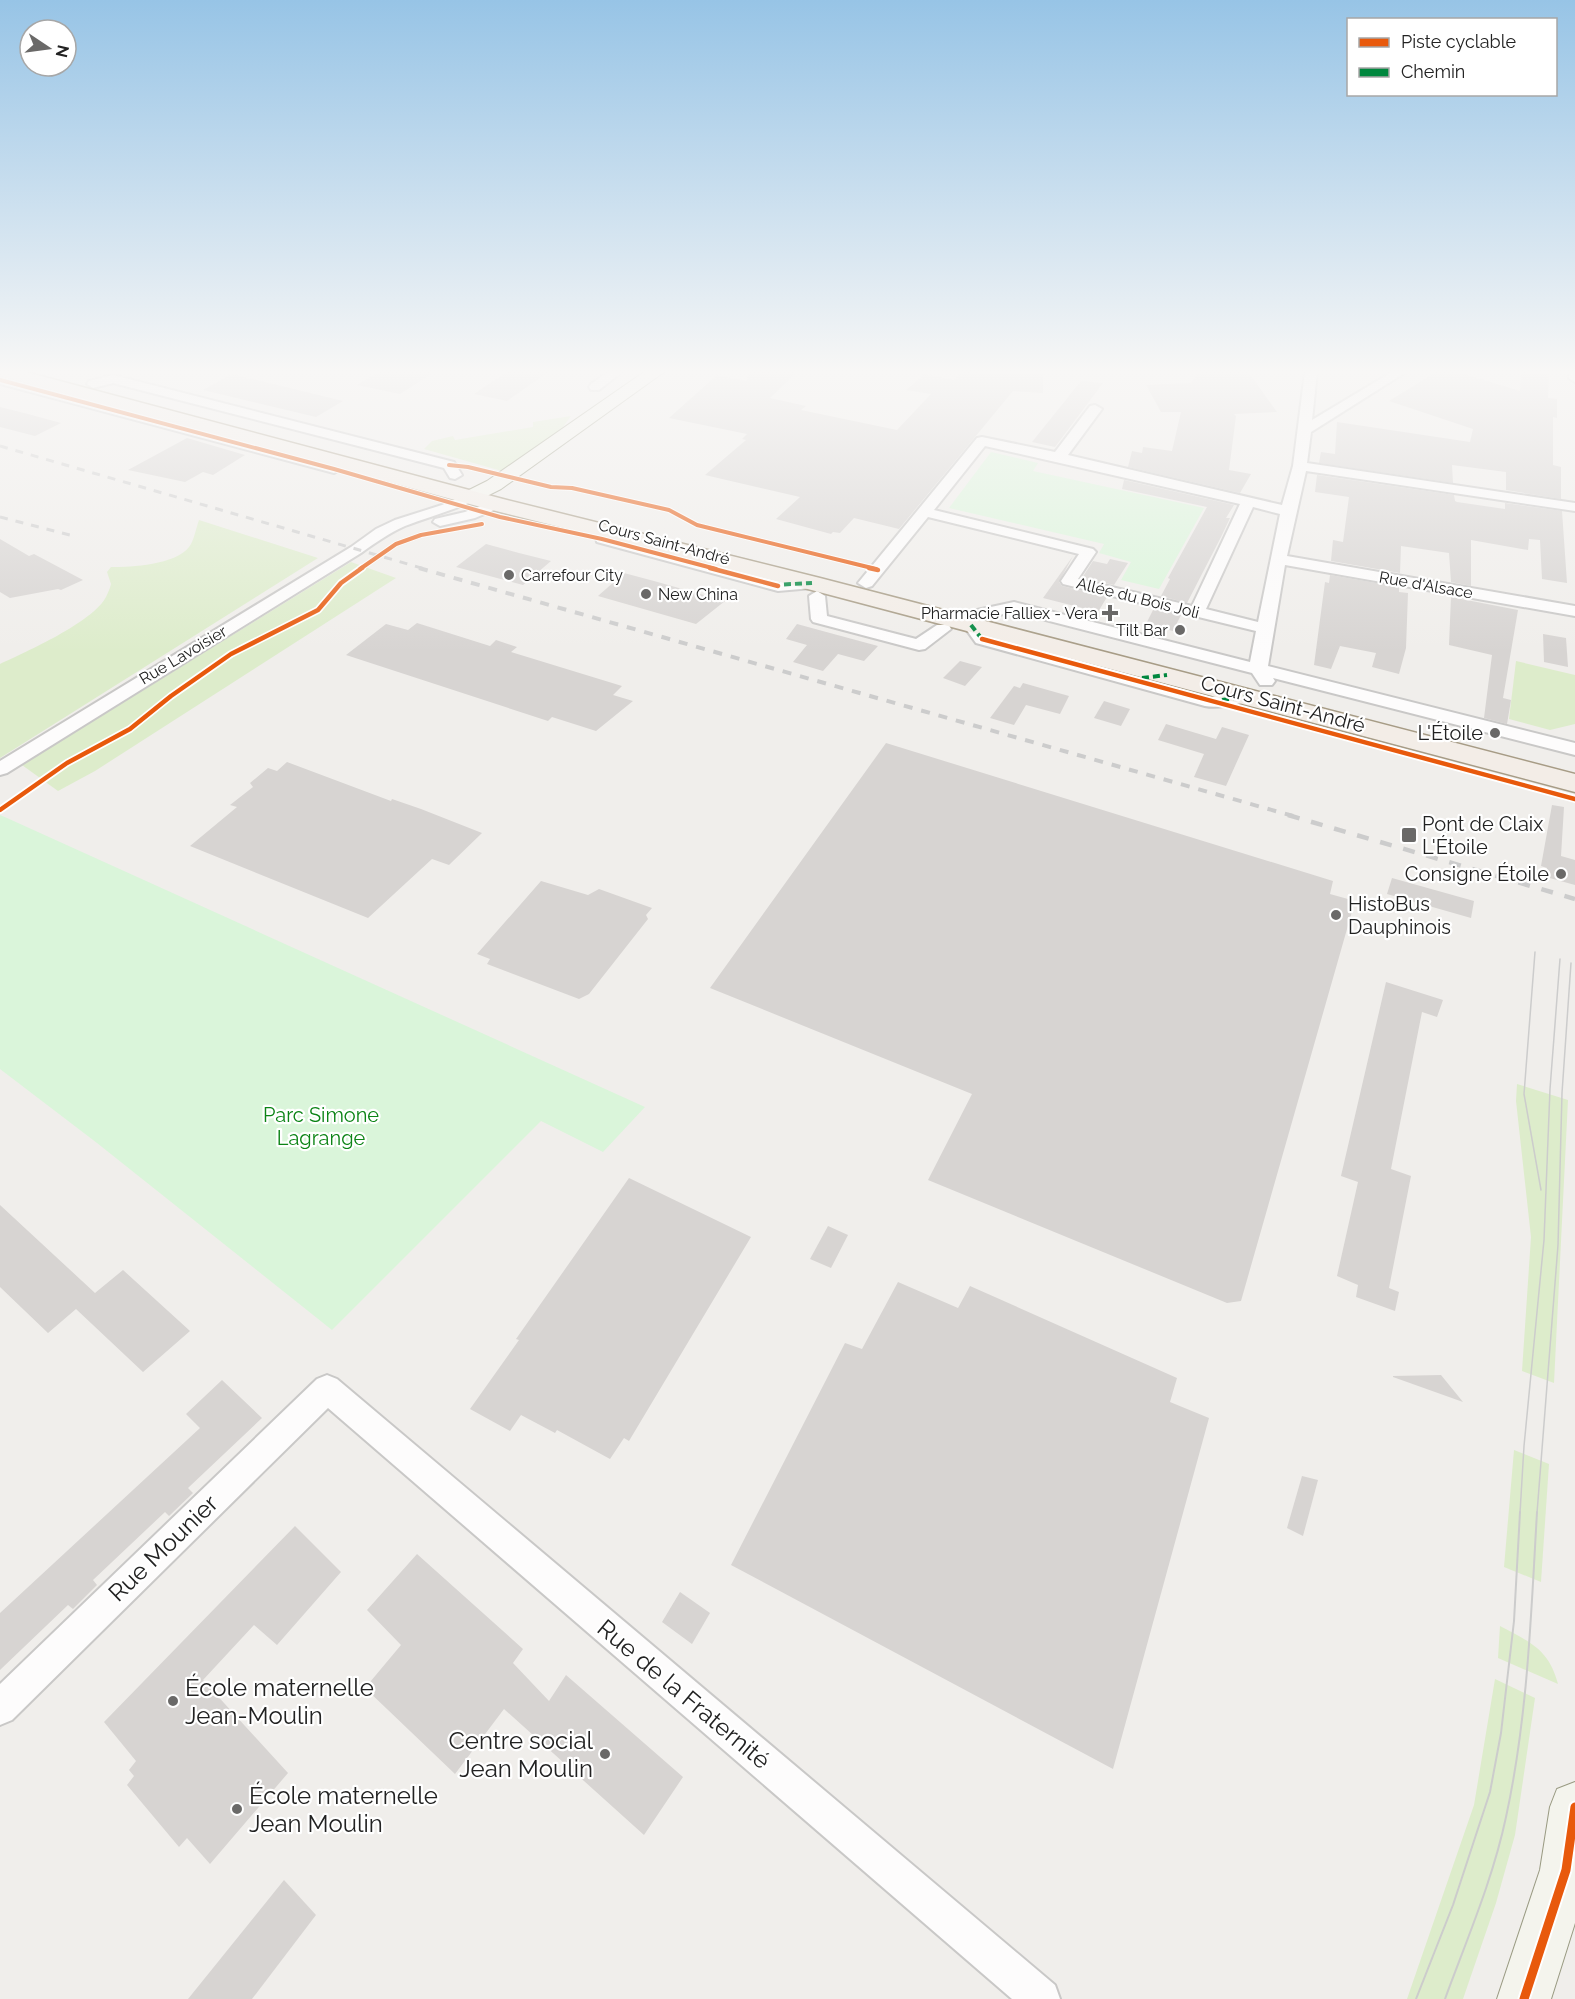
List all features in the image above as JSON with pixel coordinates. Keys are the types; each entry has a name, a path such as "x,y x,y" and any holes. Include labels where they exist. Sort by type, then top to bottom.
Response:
{"main road":[{"name":"Cours Saint-André","path":"357,465 470,497 520,492 866,583 977,619 1167,675 1259,684 1575,783"},
{"name":"Cours Saint-André","path":"424,465 455,475 495,494 601,534 815,589 977,619 1259,684 1575,765"},
{"path":"495,494 533,465"},
{"path":"520,492 553,465"},
{"path":"1524,1999 1566,1870 1575,1807"}],"street":[{"path":"866,583 963,465"},
{"path":"1095,465 1288,511"},
{"path":"1259,684 1264,628 1288,511 1300,466 1575,507"},
{"name":"Rue Lavoisier","path":"366,542 416,526 470,515 495,494"},
{"name":"Rue Lavoisier","path":"0,769 366,542 400,523 447,508 470,497"},
{"path":"1197,612 1249,501"},
{"name":"Allée du Bois Joli","path":"925,512 1088,552 1069,581 1264,628"},
{"name":"Rue d'Alsace","path":"1278,559 1575,611"},
{"path":"815,589 819,619 919,645 943,629"},
{"name":"Cours Saint-André","path":"977,619 982,639 1211,702 1259,684 1575,749"},
{"name":"Cours Saint-André","path":"1133,680 1167,675"},
{"name":"Rue Mounier","path":"0,1708 327,1389"},
{"name":"Rue de la Fraternité","path":"327,1389 1041,1999"}],"green space":[{"path":"482,465 510,465 502,471"},
{"path":"981,465 1037,465 1033,471 1204,508 1159,589 1121,580 1131,562 1099,553 1104,544 949,508"},
{"path":"199,520 318,558 0,758 0,664 74,626 99,607 111,584 107,572 111,567 153,564 174,558 182,553 191,544"},
{"path":"351,562 396,578 95,771 58,791 22,765"},
{"path":"1516,661 1575,675 1575,724 1550,730 1509,719"},
{"name":"Parc Simone Lagrange","path":"0,815 645,1107 603,1152 541,1121 332,1330 0,1069"},
{"path":"1517,1084 1568,1100 1554,1383 1522,1371 1531,1237 1516,1101"},
{"path":"1514,1450 1549,1464 1541,1582 1504,1567"},
{"path":"1500,1626 1529,1642 1544,1654 1558,1684 1498,1658"},
{"path":"1495,1679 1535,1698 1515,1835 1496,1903 1463,1999 1407,1999 1474,1805"}],"building":[{"path":"137,465 229,465 213,475 203,472 185,482 128,470"},
{"path":"716,465 952,465 899,529 854,518 840,533 831,534 776,519 800,497 705,475"},
{"path":"1230,465 1229,470 1251,474 1240,493 1128,467"},
{"path":"1334,465 1452,465 1453,483"},
{"path":"1454,465 1561,467 1561,499 1506,490 1506,472"},
{"path":"1317,475 1454,495 1457,502 1505,509 1505,503 1562,511 1567,583 1542,579 1540,540 1529,539 1528,550 1471,540 1471,586 1451,582 1449,553 1401,546 1400,573 1331,561 1333,540 1343,542 1349,497 1315,492"},
{"path":"1124,480 1234,505 1226,518 1230,518 1221,537 1187,603 1161,596 1170,579 1168,578 1207,507 1122,489"},
{"path":"0,539 29,556 34,554 83,580 61,590 10,598 0,592"},
{"name":"Carrefour City","path":"486,544 551,561 523,585 456,567"},
{"path":"1073,556 1059,582 1062,586 1107,597 1098,612 1043,598"},
{"path":"1110,559 1128,563 1114,585 1082,578 1093,561 1107,564"},
{"name":"New China","path":"624,573 725,601 696,624 598,596"},
{"path":"1330,575 1399,587 1399,592 1408,593 1406,648 1399,674 1372,667 1376,653 1340,646 1331,669 1314,665 1325,582 1329,583"},
{"path":"1451,597 1518,610 1503,698 1511,700 1507,724 1484,718 1492,655 1449,645"},
{"path":"1154,608 1181,615 1173,631 1146,624"},
{"path":"417,623 490,646 496,640 517,647 511,652 622,686 613,695 633,701 596,731 552,717 548,721 346,655 386,624 408,630"},
{"path":"797,624 878,646 864,661 838,654 823,671 793,662 807,645 786,639"},
{"path":"1543,634 1566,638 1568,667 1544,662"},
{"path":"960,661 982,667 965,686 943,678"},
{"path":"1023,683 1069,696 1060,714 1026,705 1014,725 990,718 1014,686 1020,688"},
{"path":"1104,701 1130,709 1121,726 1094,718"},
{"path":"1166,724 1216,739 1222,727 1249,735 1226,786 1194,777 1204,754 1158,740"},
{"path":"886,743 1333,881 1330,894 1355,901 1241,1301 1227,1303 928,1180 972,1094 710,988"},
{"path":"287,762 482,833 449,865 432,859 368,918 190,846 237,807 230,805 253,787 250,783 268,768 277,771"},
{"path":"1552,805 1564,807 1561,856 1575,860 1575,885 1546,877 1547,868 1541,866"},
{"path":"1392,878 1474,901 1471,918 1387,894"},
{"path":"541,881 588,895 599,889 652,908 646,915 648,919 589,994 579,999 487,964 490,959 477,954"},
{"path":"1386,982 1443,1000 1437,1017 1422,1012 1391,1169 1411,1176 1389,1288 1399,1292 1395,1311 1356,1297 1358,1285 1337,1276 1358,1182 1341,1176"},
{"path":"629,1178 751,1237 629,1441 624,1438 610,1459 557,1430 555,1433 521,1415 510,1431 470,1409"},
{"path":"0,1205 95,1293 123,1270 190,1331 143,1372 76,1309 48,1333 0,1287"},
{"path":"828,1226 848,1235 831,1268 810,1259"},
{"path":"898,1282 958,1308 970,1286 1177,1378 1170,1402 1209,1418 1113,1769 731,1565 845,1343 862,1349"},
{"path":"1441,1375 1463,1402 1393,1377 1393,1376"},
{"path":"222,1380 262,1418 188,1488 193,1493 169,1516 165,1512 93,1580 97,1585 73,1609 68,1605 0,1670 0,1613 200,1428 186,1414"},
{"path":"1302,1476 1318,1480 1303,1536 1287,1528"},
{"name":"École maternelle Jean-Moulin","path":"295,1526 341,1572 277,1645 254,1625 203,1680 288,1773 210,1864 187,1838 179,1847 127,1785 134,1776 129,1770 136,1761 104,1722"},
{"path":"417,1554 523,1649 513,1663 549,1701 566,1675 683,1777 644,1835 504,1709 455,1774 365,1688 401,1645 367,1610"},
{"path":"680,1592 710,1613 692,1644 662,1622"},
{"path":"284,1880 316,1915 252,1999 188,1999"}],"tram line":[{"path":"1535,952 1524,1094 1541,1190"},
{"path":"1520,1513 1524,1446 1544,1240 1550,1089 1560,959"},
{"path":"1537,1513 1558,1245 1562,1093 1571,963"},
{"path":"1416,1999 1453,1905 1490,1792 1501,1733 1514,1621 1520,1512"},
{"path":"1445,1999 1479,1909 1506,1817 1519,1741 1528,1665 1537,1512"}],"railway":[{"path":"67,465 425,569"},
{"path":"0,517 70,535"},
{"path":"419,568 1293,816"},
{"path":"1288,815 1575,899"}],"marked path":[{"path":"773,585 812,583"},
{"path":"971,625 982,639 987,641"},
{"path":"1142,678 1167,675"},
{"path":"1222,700 1249,696"}],"cycle path":[{"path":"320,465 500,517 602,539 778,586"},
{"path":"452,465 468,467 551,487 572,488 669,510 697,525 878,570"},
{"path":"0,810 67,763 130,729 171,696 231,654 318,610 341,583 396,544 421,535 482,524"},
{"path":"982,639 1575,799"},
{"path":"1524,1999 1566,1870 1575,1807"}],"place":[{"name":"Carrefour City","path":"509,575"},
{"name":"New China","path":"646,594"},
{"name":"Pharmacie Falliex - Vera","path":"1110,613"},
{"name":"Tilt Bar","path":"1180,630"},
{"name":"L'Étoile","path":"1495,733"},
{"name":"Pont de Claix L'Étoile","path":"1409,835"},
{"name":"Consigne Étoile","path":"1561,874"},
{"name":"HistoBus Dauphinois","path":"1336,915"},
{"name":"École maternelle Jean-Moulin","path":"173,1701"},
{"name":"Centre social Jean Moulin","path":"605,1754"},
{"name":"École maternelle Jean Moulin","path":"237,1809"}]}
